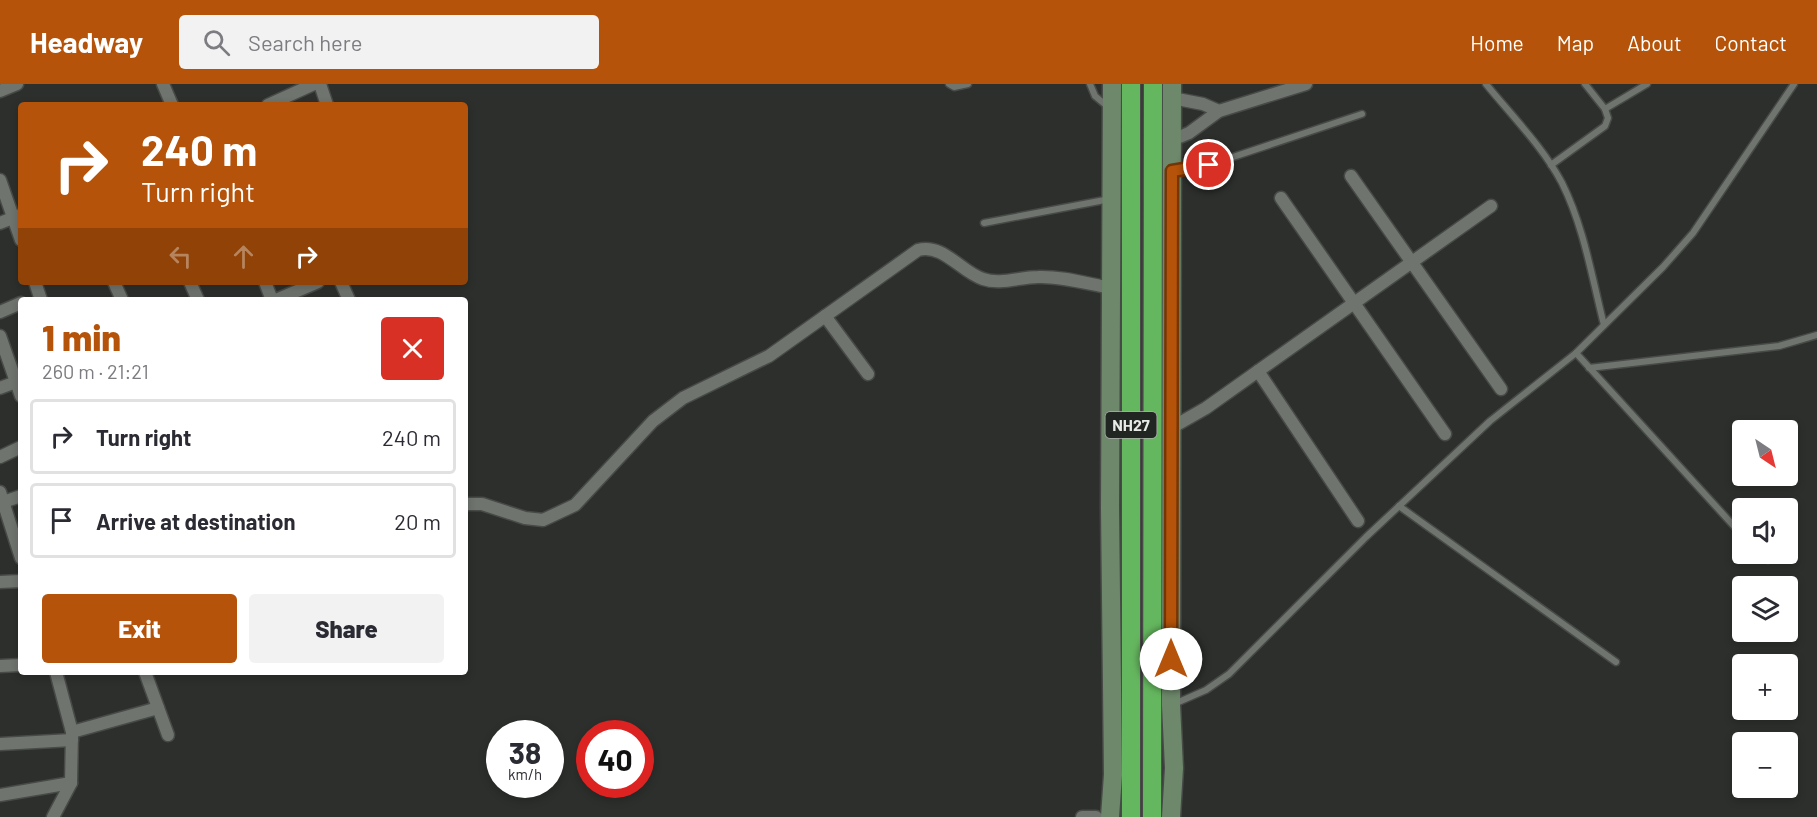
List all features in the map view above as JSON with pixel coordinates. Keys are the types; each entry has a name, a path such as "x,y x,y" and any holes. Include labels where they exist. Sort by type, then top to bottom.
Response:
{"highway":[{"name":"NH27","path":"1131,84 1131,817"},
{"name":"NH27","path":"1152,817 1153,84"}],"street":[{"path":"0,92 17,84"},
{"path":"163,84 171,102"},
{"path":"282,102 314,84"},
{"path":"320,84 326,102"},
{"path":"1110,817 1113,798 1110,508 1112,84"},
{"path":"1172,140 1189,133 1220,111 1306,84"},
{"path":"1172,817 1174,768 1171,705 1172,91 1220,111"},
{"path":"1351,176 1501,389"},
{"path":"0,180 17,217 0,223"},
{"path":"1281,198 1445,434"},
{"path":"1171,428 1206,408 1491,206"},
{"path":"468,504 482,504 519,516 552,518 575,505 653,421 683,398 769,356 907,256 927,248 936,249 974,276 986,281 1040,277 1111,288"},
{"path":"281,297 311,285"},
{"path":"0,312 18,304"},
{"path":"825,316 868,374"},
{"path":"0,336 18,388"},
{"path":"1258,371 1358,521"},
{"path":"0,388 16,382"},
{"path":"0,457 18,448"},
{"path":"18,496 1,499 18,549"},
{"path":"0,582 18,581"},
{"path":"0,666 18,665"},
{"path":"53,817 71,783 72,736 57,675"},
{"path":"146,675 168,735"},
{"path":"0,744 72,736 158,708"},
{"path":"0,795 71,783"},
{"path":"1082,817 1096,817"}],"lane":[{"path":"949,84 954,87 968,84"},
{"path":"1090,84 1095,96 1112,110"},
{"path":"1486,84 1551,165 1577,221 1604,325"},
{"path":"1551,165 1605,126 1608,118 1605,109 1585,84"},
{"path":"1605,109 1647,84"},
{"path":"1171,705 1206,690 1229,674 1399,506 1490,421 1576,352 1663,267 1693,233 1794,84"},
{"path":"1172,171 1209,165 1362,114"},
{"path":"984,223 1111,199"},
{"path":"1589,368 1779,346 1817,335"},
{"path":"1576,352 1732,524"},
{"path":"1399,506 1616,662"}],"route":[{"path":"1171,659 1172,171 1209,165"}]}
